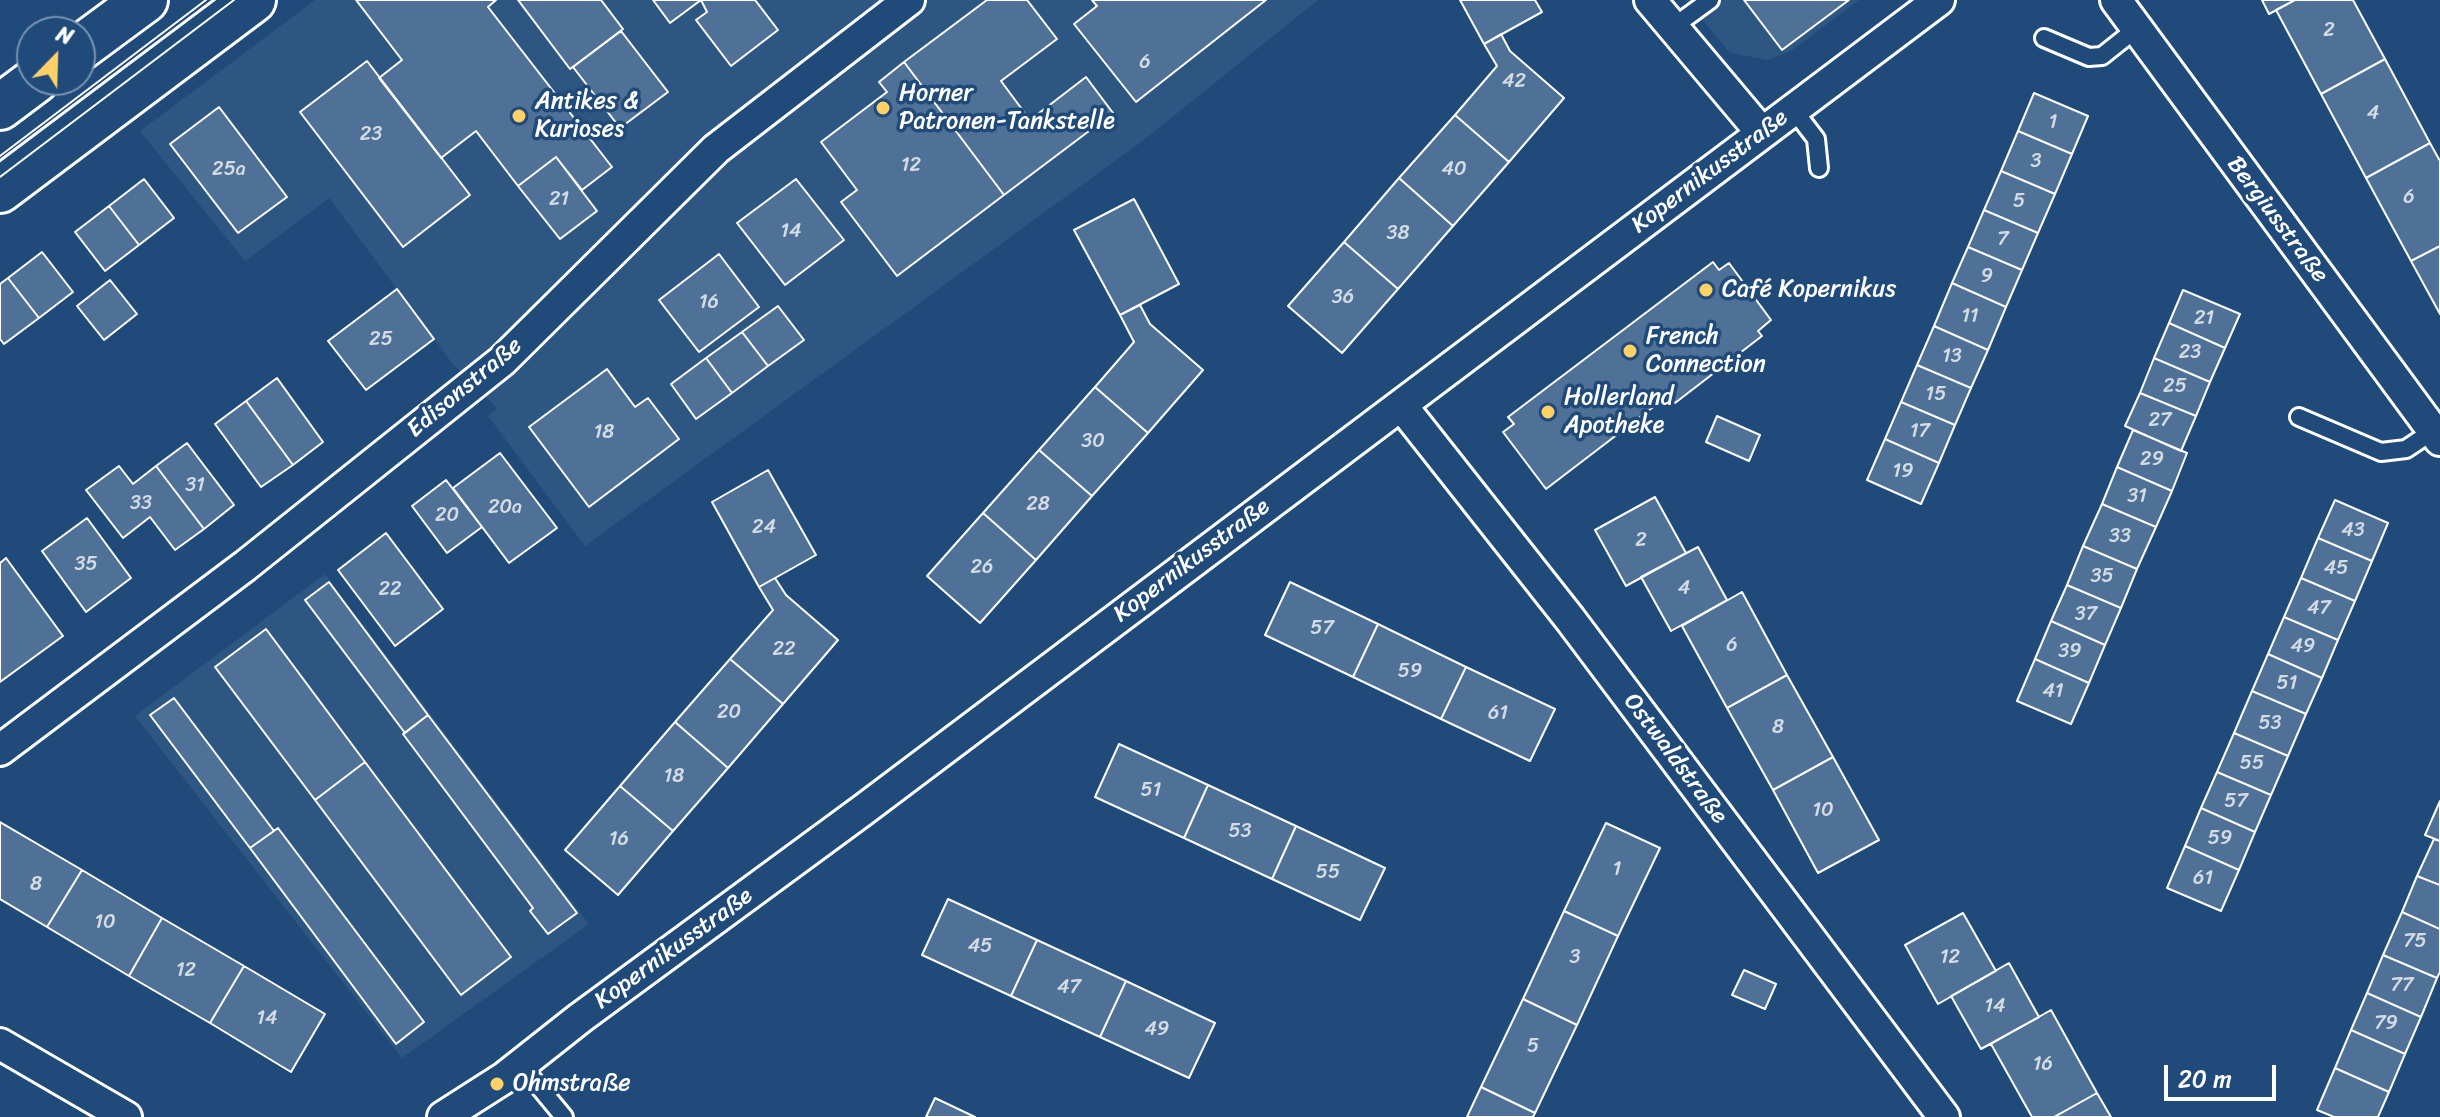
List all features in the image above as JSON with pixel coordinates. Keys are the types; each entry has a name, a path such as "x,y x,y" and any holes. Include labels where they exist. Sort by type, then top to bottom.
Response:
{"main road":[{"path":"96,36 145,0"},
{"path":"0,190 253,0"}],"street":[{"name":"Edisonstraße","path":"0,750 245,566 502,361 716,149 909,0"},
{"path":"1650,0 1762,133"},
{"name":"Kopernikusstraße","path":"443,1117 497,1084 1939,0"},
{"name":"Bergiusstraße","path":"2116,0 2438,437"},
{"name":"Ostwaldstraße","path":"1401,405 1570,619 1944,1117"},
{"path":"0,1044 125,1117"}],"lane":[{"path":"1673,27 1710,0"},
{"path":"2044,38 2089,57 2102,56 2136,29"},
{"path":"1793,109 1816,139 1819,168"},
{"path":"2299,417 2381,452 2406,449 2438,437"},
{"path":"521,1065 564,1117"}],"shaded area":[{"path":"315,0 1318,0 1144,140 585,546 488,416 497,408 452,363 329,198 245,261 140,131"},
{"path":"1686,0 1859,0 1791,51 1768,60 1730,53"},
{"path":"325,574 589,924 402,1058 135,716"}],"building":[{"path":"356,0 496,0 488,7 612,167 582,190 556,157 518,186 476,131 441,158 379,78 402,60"},
{"path":"518,0 601,0 623,29 570,69"},
{"path":"653,0 701,0 670,23"},
{"path":"701,0 755,0 778,30 731,66 696,20 707,12"},
{"path":"987,0 1027,0 1057,39 1001,81 1030,120 1086,77 1113,113 1004,195 904,62"},
{"path":"1092,0 1266,0 1136,102 1074,24 1097,6"},
{"path":"1460,0 1535,0 1542,12 1484,44"},
{"path":"1744,0 1849,0 1782,50"},
{"path":"2262,0 2295,0 2269,14"},
{"path":"2295,0 2353,0 2385,59 2321,94 2276,10"},
{"path":"621,31 668,92 620,128 573,67"},
{"path":"1501,34 1510,51 1564,98 1509,162 1455,115 1497,66 1484,44"},
{"path":"2385,59 2430,143 2366,178 2321,94"},
{"path":"367,61 470,195 403,247 300,112"},
{"path":"904,62 1004,195 897,276 841,202 857,190 821,142 887,92 879,82"},
{"path":"2034,93 2088,116 2072,154 2018,131"},
{"path":"219,107 287,197 238,233 170,144"},
{"path":"1455,115 1509,162 1453,226 1399,178"},
{"path":"2018,131 2072,154 2055,194 2001,171"},
{"path":"2430,143 2440,161 2440,246 2411,261 2366,178"},
{"path":"556,157 597,211 560,239 518,186"},
{"path":"2001,171 2055,194 2038,233 1984,210"},
{"path":"1399,178 1453,226 1398,289 1344,242"},
{"path":"144,179 174,218 139,245 109,206"},
{"path":"796,179 844,240 785,285 737,223"},
{"path":"1134,199 1179,284 1120,315 1074,230"},
{"path":"109,206 139,245 105,271 75,232"},
{"path":"1984,210 2038,233 2022,270 1968,247"},
{"path":"1344,242 1398,289 1342,353 1288,306"},
{"path":"2440,246 2440,314 2411,261"},
{"path":"1968,247 2022,270 2006,307 1952,283"},
{"path":"42,252 73,292 39,318 8,278"},
{"path":"719,254 759,307 699,352 659,300"},
{"path":"1713,262 1719,270 1729,263 1771,320 1758,331 1762,336 1675,403 1669,395 1546,489 1503,432 1514,424 1508,417"},
{"path":"8,278 39,318 4,344 0,339 0,284"},
{"path":"110,280 137,314 104,340 77,306"},
{"path":"1952,283 2006,307 1988,350 1934,326"},
{"path":"397,289 434,339 366,390 328,341"},
{"path":"2183,290 2240,314 2225,348 2169,323"},
{"path":"1140,305 1150,324 1203,370 1148,433 1095,387 1134,342 1120,315"},
{"path":"778,306 804,340 768,366 742,332"},
{"path":"2169,323 2225,348 2210,382 2154,358"},
{"path":"1934,326 1988,350 1971,388 1917,365"},
{"path":"742,332 768,366 732,393 706,358"},
{"path":"706,358 732,393 696,419 671,384"},
{"path":"2154,358 2210,382 2196,416 2140,393"},
{"path":"1917,365 1971,388 1955,425 1901,402"},
{"path":"607,369 635,407 648,398 679,439 589,507 529,427"},
{"path":"277,378 323,442 293,465 246,401"},
{"path":"1095,387 1148,433 1092,496 1039,450"},
{"path":"2140,393 2196,416 2181,451 2125,426"},
{"path":"246,401 293,465 261,487 215,424"},
{"path":"1901,402 1955,425 1939,463 1885,439"},
{"path":"1717,416 1760,435 1749,461 1706,442"},
{"path":"2133,430 2187,453 2172,491 2117,467"},
{"path":"1885,439 1939,463 1921,504 1867,480"},
{"path":"187,443 234,505 204,529 156,466"},
{"path":"1039,450 1092,496 1036,560 983,513"},
{"path":"500,453 557,528 509,563 453,488"},
{"path":"119,466 133,484 156,466 204,529 175,550 150,517 123,538 86,490"},
{"path":"2117,467 2172,491 2156,527 2102,504"},
{"path":"768,470 816,555 759,587 712,502"},
{"path":"446,480 482,527 447,553 412,506"},
{"path":"1655,497 1686,553 1626,586 1595,530"},
{"path":"2335,500 2388,523 2372,561 2318,538"},
{"path":"2102,504 2156,527 2137,569 2083,546"},
{"path":"983,513 1036,560 980,623 927,576"},
{"path":"87,518 131,578 86,612 42,551"},
{"path":"386,533 443,609 395,646 338,570"},
{"path":"2318,538 2372,561 2355,601 2301,578"},
{"path":"2083,546 2137,569 2121,608 2067,585"},
{"path":"1698,547 1727,600 1671,631 1641,577"},
{"path":"6,558 63,636 0,682 0,563"},
{"path":"775,578 786,595 838,640 783,704 730,659 773,610 759,587"},
{"path":"2301,578 2355,601 2338,640 2284,617"},
{"path":"329,582 428,715 405,733 305,600"},
{"path":"1290,582 1378,624 1353,677 1265,635"},
{"path":"2067,585 2121,608 2105,645 2051,621"},
{"path":"1742,592 1787,675 1727,708 1682,626"},
{"path":"2284,617 2338,640 2322,678 2268,654"},
{"path":"2051,621 2105,645 2089,683 2035,659"},
{"path":"1378,624 1466,667 1441,719 1353,677"},
{"path":"266,629 365,762 315,800 215,667"},
{"path":"2268,654 2322,678 2306,714 2252,691"},
{"path":"730,659 783,704 728,768 675,722"},
{"path":"2035,659 2089,683 2071,724 2017,701"},
{"path":"1466,667 1555,709 1530,761 1441,719"},
{"path":"1787,675 1833,757 1773,790 1727,708"},
{"path":"2252,691 2306,714 2288,756 2234,733"},
{"path":"174,698 274,831 250,848 150,715"},
{"path":"428,715 577,913 548,934 530,911 533,908 403,734"},
{"path":"675,722 728,768 673,831 620,786"},
{"path":"2234,733 2288,756 2271,795 2217,772"},
{"path":"1119,744 1208,785 1184,838 1095,797"},
{"path":"1833,757 1879,840 1818,873 1773,790"},
{"path":"365,762 511,957 461,995 315,800"},
{"path":"2217,772 2271,795 2255,832 2201,808"},
{"path":"1208,785 1296,826 1272,879 1184,838"},
{"path":"620,786 673,831 618,895 565,850"},
{"path":"2440,801 2440,841 2425,835"},
{"path":"2201,808 2255,832 2239,870 2185,846"},
{"path":"0,822 82,870 47,927 0,899"},
{"path":"1606,823 1660,848 1618,936 1564,911"},
{"path":"1296,826 1385,868 1360,920 1272,879"},
{"path":"278,828 424,1022 396,1044 250,848"},
{"path":"2434,839 2440,841 2440,885 2417,876"},
{"path":"2185,846 2239,870 2221,911 2167,888"},
{"path":"82,870 162,918 129,976 47,927"},
{"path":"2417,876 2440,885 2440,929 2402,912"},
{"path":"948,899 1037,940 1011,996 922,955"},
{"path":"1564,911 1618,936 1577,1025 1523,999"},
{"path":"2402,912 2440,929 2440,972 2437,978 2383,955"},
{"path":"1963,913 1996,971 1938,1004 1905,945"},
{"path":"162,918 244,966 210,1023 129,976"},
{"path":"1037,940 1126,981 1100,1037 1011,996"},
{"path":"2383,955 2437,978 2421,1017 2367,993"},
{"path":"2009,963 2039,1017 1981,1049 1951,996"},
{"path":"244,966 325,1014 291,1072 210,1023"},
{"path":"1744,970 1776,984 1765,1009 1732,995"},
{"path":"1126,981 1215,1023 1189,1078 1100,1037"},
{"path":"2367,993 2421,1017 2405,1054 2351,1030"},
{"path":"1523,999 1577,1025 1535,1113 1481,1087"},
{"path":"2051,1010 2097,1093 2054,1117 2032,1117 1991,1044"},
{"path":"2351,1030 2405,1054 2389,1092 2335,1068"},
{"path":"2335,1068 2389,1092 2378,1117 2334,1117 2317,1110"},
{"path":"1481,1087 1535,1113 1533,1117 1467,1117"},
{"path":"2097,1093 2111,1117 2054,1117"},
{"path":"935,1098 975,1117 926,1117"}],"tram line":[{"path":"0,156 206,0"},
{"path":"0,177 234,0"}],"place":[{"name":"Horner Patronen-Tankstelle","path":"883,108"},
{"name":"Antikes & Kurioses","path":"519,116"},
{"name":"Café Kopernikus","path":"1706,290"},
{"name":"French Connection","path":"1630,351"},
{"name":"Hollerland Apotheke","path":"1548,412"},
{"name":"Ohmstraße","path":"497,1084"}]}
